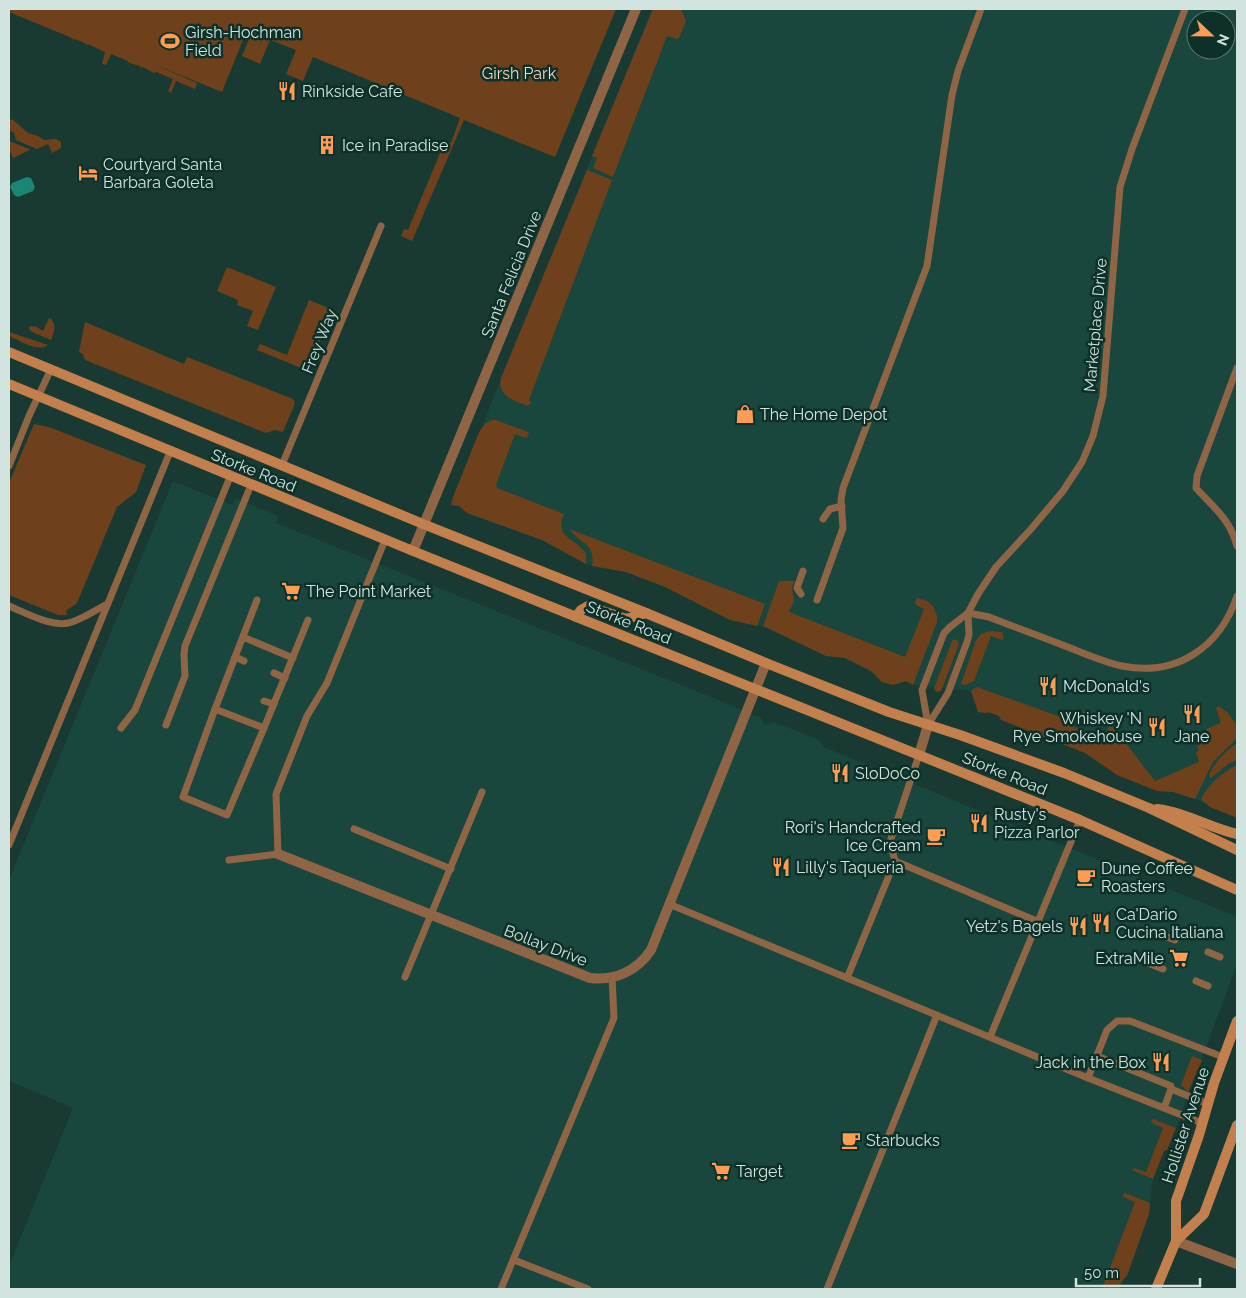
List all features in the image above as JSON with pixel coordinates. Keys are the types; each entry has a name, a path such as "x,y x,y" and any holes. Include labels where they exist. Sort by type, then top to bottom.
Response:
{"main road":[{"name":"Storke Road","path":"9,352 766,664 889,712 960,734 1064,773 1149,808 1237,850"},
{"name":"Storke Road","path":"9,384 230,477 1080,820 1237,890"},
{"path":"576,617 580,610 588,606 626,619 646,613"},
{"path":"1149,808 1170,810 1219,830 1237,834"},
{"name":"Hollister Avenue","path":"1176,1242 1176,1201 1223,1057 1237,1021"},
{"name":"Hollister Avenue","path":"1156,1289 1176,1242 1204,1214 1237,1125"}],"street":[{"name":"Santa Felicia Drive","path":"413,551 636,9"},
{"name":"Bollay Drive","path":"278,854 590,978 602,979 632,970 644,961 651,950 766,664"},
{"path":"919,755 928,724"},
{"path":"1176,1242 1237,1264"}],"lane":[{"path":"817,600 842,534 843,488 927,266 952,95 958,71 981,9"},
{"name":"Marketplace Drive","path":"928,724 922,696 924,684 944,633 950,626 968,613 996,567 1063,491 1082,462 1093,436 1104,396 1120,187 1132,149 1185,9"},
{"name":"Frey Way","path":"282,465 381,226"},
{"path":"1237,368 1201,464 1196,483 1196,488 1220,512 1227,522 1237,546"},
{"path":"9,466 51,369"},
{"path":"9,845 170,452"},
{"path":"121,728 135,710 230,477"},
{"path":"166,724 185,676 184,654 186,646 250,485"},
{"path":"823,519 830,510 842,506"},
{"path":"229,860 278,854 276,794 308,716 327,683 385,540"},
{"path":"801,594 797,588 803,571"},
{"path":"968,613 989,617 1114,664 1143,669 1170,666 1201,650 1221,630 1228,619 1237,596"},
{"path":"257,600 183,797 226,815 308,620"},
{"path":"9,606 51,623 62,624 72,622 107,604"},
{"name":"Marketplace Drive","path":"928,724 948,693 967,642 969,635 968,613"},
{"path":"243,637 293,658"},
{"path":"235,657 244,661"},
{"path":"274,674 285,678"},
{"path":"224,685 232,689"},
{"path":"264,700 274,704"},
{"path":"215,708 264,728"},
{"path":"1085,715 1105,722"},
{"path":"847,978 895,861 890,842 919,755"},
{"path":"405,978 482,792"},
{"path":"990,1037 1080,820"},
{"path":"354,830 450,869"},
{"path":"895,861 1039,922"},
{"path":"669,904 1088,1078 1202,1123"},
{"path":"1159,934 1175,940"},
{"path":"1208,952 1220,957"},
{"path":"1148,964 1163,969"},
{"path":"501,1289 614,1018 612,977"},
{"path":"1196,982 1208,986"},
{"path":"827,1289 937,1015"},
{"path":"1088,1078 1107,1030 1117,1021 1130,1021 1223,1057"},
{"path":"1097,1056 1169,1085 1171,1089 1208,1104"},
{"path":"1164,1108 1171,1089"},
{"path":"514,1260 588,1289"}],"shaded area":[{"path":"652,9 1237,9 1237,818 1195,799 1173,792 1157,791 1117,775 1085,753 1001,720 999,716 988,712 978,712 971,691 913,685 906,681 893,685 882,682 871,671 845,658 826,656 763,626 730,620 665,587 626,572 586,564 542,540 467,513 459,506 451,505"},
{"path":"27,177 31,178 35,187 33,191 18,197 14,195 10,187 12,183"},
{"path":"173,481 232,505 235,498 278,516 276,523 716,699 761,718 765,725 774,722 819,740 824,747 1237,917 1237,964 1176,1128 1153,1179 1150,1203 1120,1289 9,1289 9,1266 73,1108 9,1081 9,880"}],"green space":[{"name":"Girsh Park","path":"9,9 616,9 555,157 464,120 412,241 401,236 404,229 408,230 445,141 451,143 460,118 313,57 303,81 286,74 296,50 270,40 260,64 242,56 252,32 247,30 222,92 153,64 197,83 195,89 176,81 171,93 168,91 173,79 143,67 141,68 111,54 106,65 102,64 105,52 9,12"},
{"path":"653,9 681,9 686,21 679,38 667,36 613,177 593,168 597,158 592,156"},
{"path":"9,119 13,120 28,133 44,140 56,139 61,142 61,148 52,153 48,144 37,149 16,140 14,133 9,130"},
{"path":"9,141 30,150 13,158 9,148"},
{"path":"587,170 612,180 529,400 531,403 528,406 512,400 504,393 500,384 501,378"},
{"path":"227,267 276,287 258,330 247,326 253,311 237,305 238,300 217,291"},
{"path":"309,300 332,311 309,368 306,370 257,350 260,344 287,355"},
{"path":"49,318 53,322 54,327 51,340 29,329 30,326 37,327 43,331"},
{"path":"85,322 184,364 187,357 293,399 295,403 283,432 275,430 266,433 85,360 83,354 79,352"},
{"path":"9,332 48,345 39,348 28,345 9,336"},
{"path":"492,420 528,432 529,434 526,438 515,434 496,485 497,488 564,514 562,522 563,533 586,553 586,564 542,540 467,513 459,506 451,505 479,432 486,423"},
{"path":"34,424 49,427 146,465 136,492 117,507 77,603 66,611 67,615 58,615 9,595 9,483"},
{"path":"569,529 765,604 757,626 730,620 665,587 626,572 592,566 593,558 589,548"},
{"path":"779,581 795,581 792,587 794,601 789,612 905,657 924,609 915,603 917,598 927,601 933,606 937,622 913,685 906,681 893,685 882,682 871,671 845,658 826,656 763,626"},
{"path":"989,631 1002,632 1004,638 1002,640 991,636 974,681 965,685 961,684 976,640 981,634"},
{"path":"954,639 959,644 941,691 936,692 934,688"},
{"path":"977,687 1072,721 1071,726 1104,738 1109,726 1114,728 1155,781 1199,762 1196,752 1199,751 1197,746 1210,740 1206,729 1221,723 1216,708 1218,706 1227,712 1237,725 1237,738 1213,762 1195,799 1173,792 1157,791 1117,775 1085,753 1001,720 999,716 988,712 978,712 971,691"},
{"path":"1237,743 1237,760 1228,764 1211,778 1209,775 1217,761"},
{"path":"1237,765 1237,818 1210,807 1201,799 1216,779"},
{"path":"1192,1056 1202,1060 1188,1092 1181,1085"},
{"path":"1153,1119 1176,1128 1153,1179 1132,1170 1134,1168 1146,1172 1163,1128 1152,1123 1151,1120"},
{"path":"1125,1193 1150,1203 1149,1214 1127,1276 1121,1282 1119,1289 1102,1289 1135,1202 1123,1197"}],"place":[{"name":"Girsh-Hochman Field","path":"170,41"},
{"name":"Rinkside Cafe","path":"287,91"},
{"name":"Ice in Paradise","path":"327,145"},
{"name":"Courtyard Santa Barbara Goleta","path":"88,173"},
{"name":"The Home Depot","path":"745,414"},
{"name":"The Point Market","path":"291,591"},
{"name":"McDonald's","path":"1048,686"},
{"name":"Jane","path":"1192,714"},
{"name":"Whiskey 'N Rye Smokehouse","path":"1157,727"},
{"name":"SloDoCo","path":"840,773"},
{"name":"Rusty's Pizza Parlor","path":"979,823"},
{"name":"Rori's Handcrafted Ice Cream","path":"936,836"},
{"name":"Lilly's Taqueria","path":"781,867"},
{"name":"Dune Coffee Roasters","path":"1086,877"},
{"name":"Ca'Dario Cucina Italiana","path":"1101,923"},
{"name":"Yetz's Bagels","path":"1078,926"},
{"name":"ExtraMile","path":"1179,958"},
{"name":"Jack in the Box","path":"1161,1062"},
{"name":"Starbucks","path":"851,1140"},
{"name":"Target","path":"721,1171"}]}
